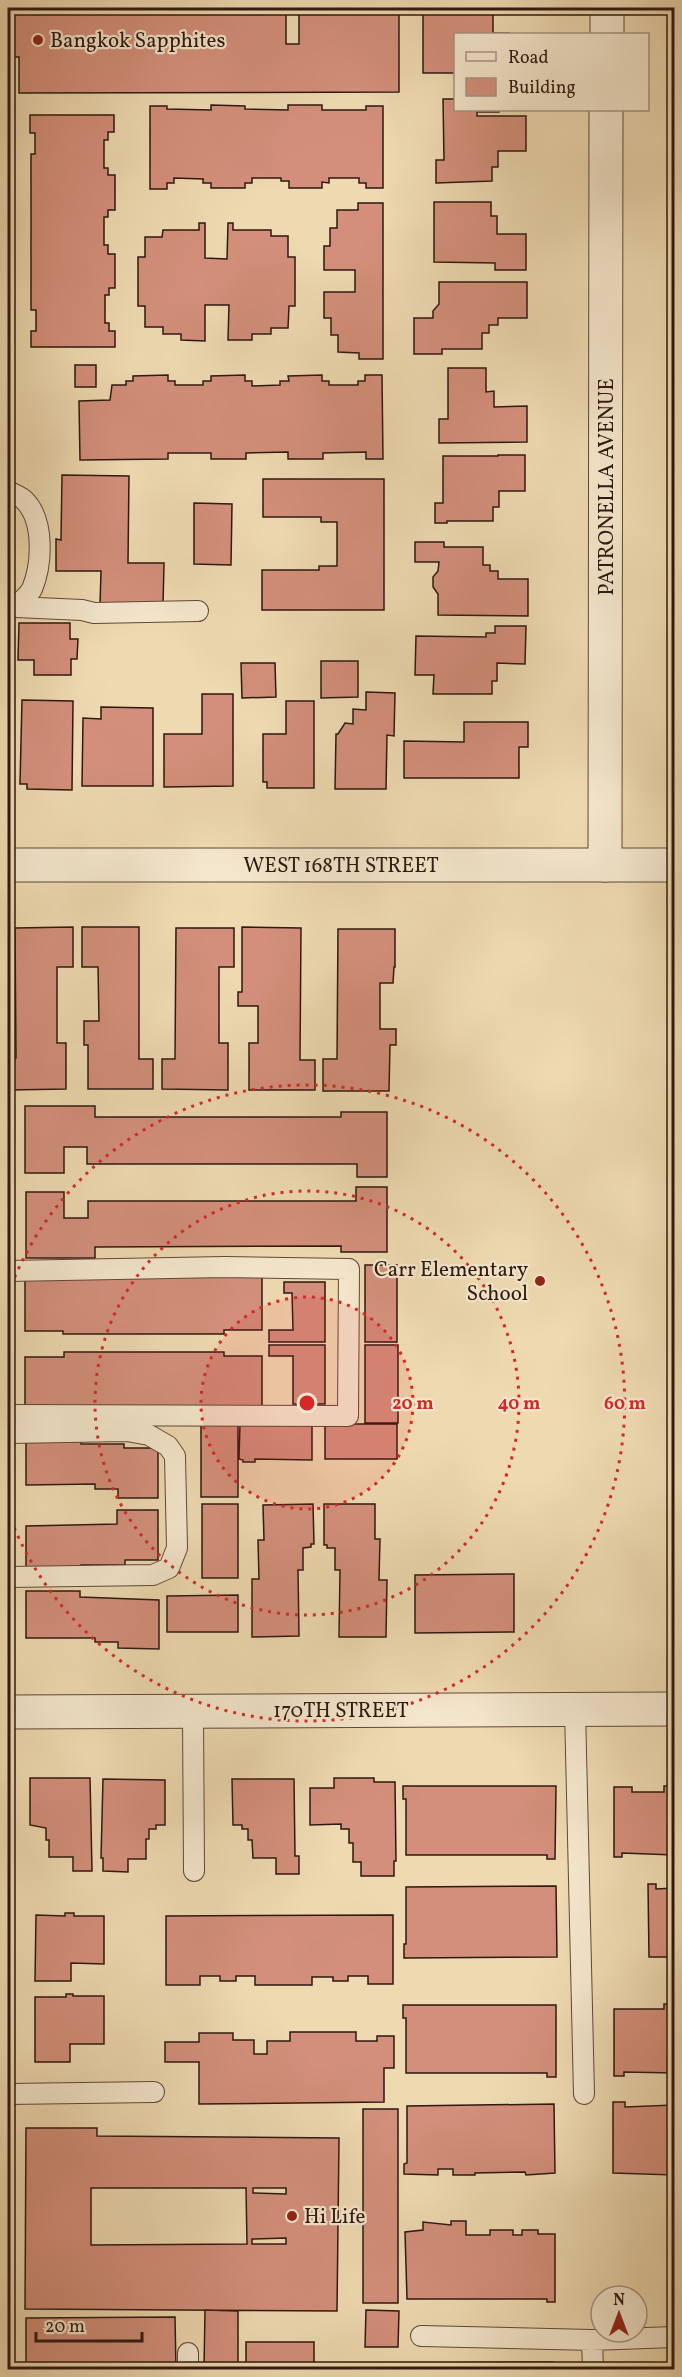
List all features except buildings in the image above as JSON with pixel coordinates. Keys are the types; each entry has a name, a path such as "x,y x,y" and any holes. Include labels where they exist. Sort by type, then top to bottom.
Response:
{"street":[{"path":"607,8 607,33"},
{"name":"PATRONELLA AVENUE","path":"605,865 606,111"},
{"name":"WEST 168TH STREET","path":"8,865 675,865"},
{"name":"170TH STREET","path":"8,1712 675,1709"}],"lane":[{"path":"8,491 24,500 35,516 39,541 38,571 30,592 12,607"},
{"path":"12,607 82,610 94,613 198,611"},
{"path":"8,1270 225,1267 350,1269 348,1416 8,1416"},
{"path":"8,1433 127,1431 149,1435 168,1446 176,1456 177,1548 169,1568 153,1575 8,1577"},
{"path":"575,1709 584,2094"},
{"path":"193,1711 194,1871"},
{"path":"8,2094 154,2092"},
{"path":"421,2336 589,2340"},
{"path":"649,2338 675,2337"},
{"path":"592,2344 593,2370"}],"place":[{"name":"Bangkok Sapphites","path":"38,40"},
{"name":"Carr Elementary School","path":"540,1281"},
{"name":"Hi Life","path":"292,2216"}]}
